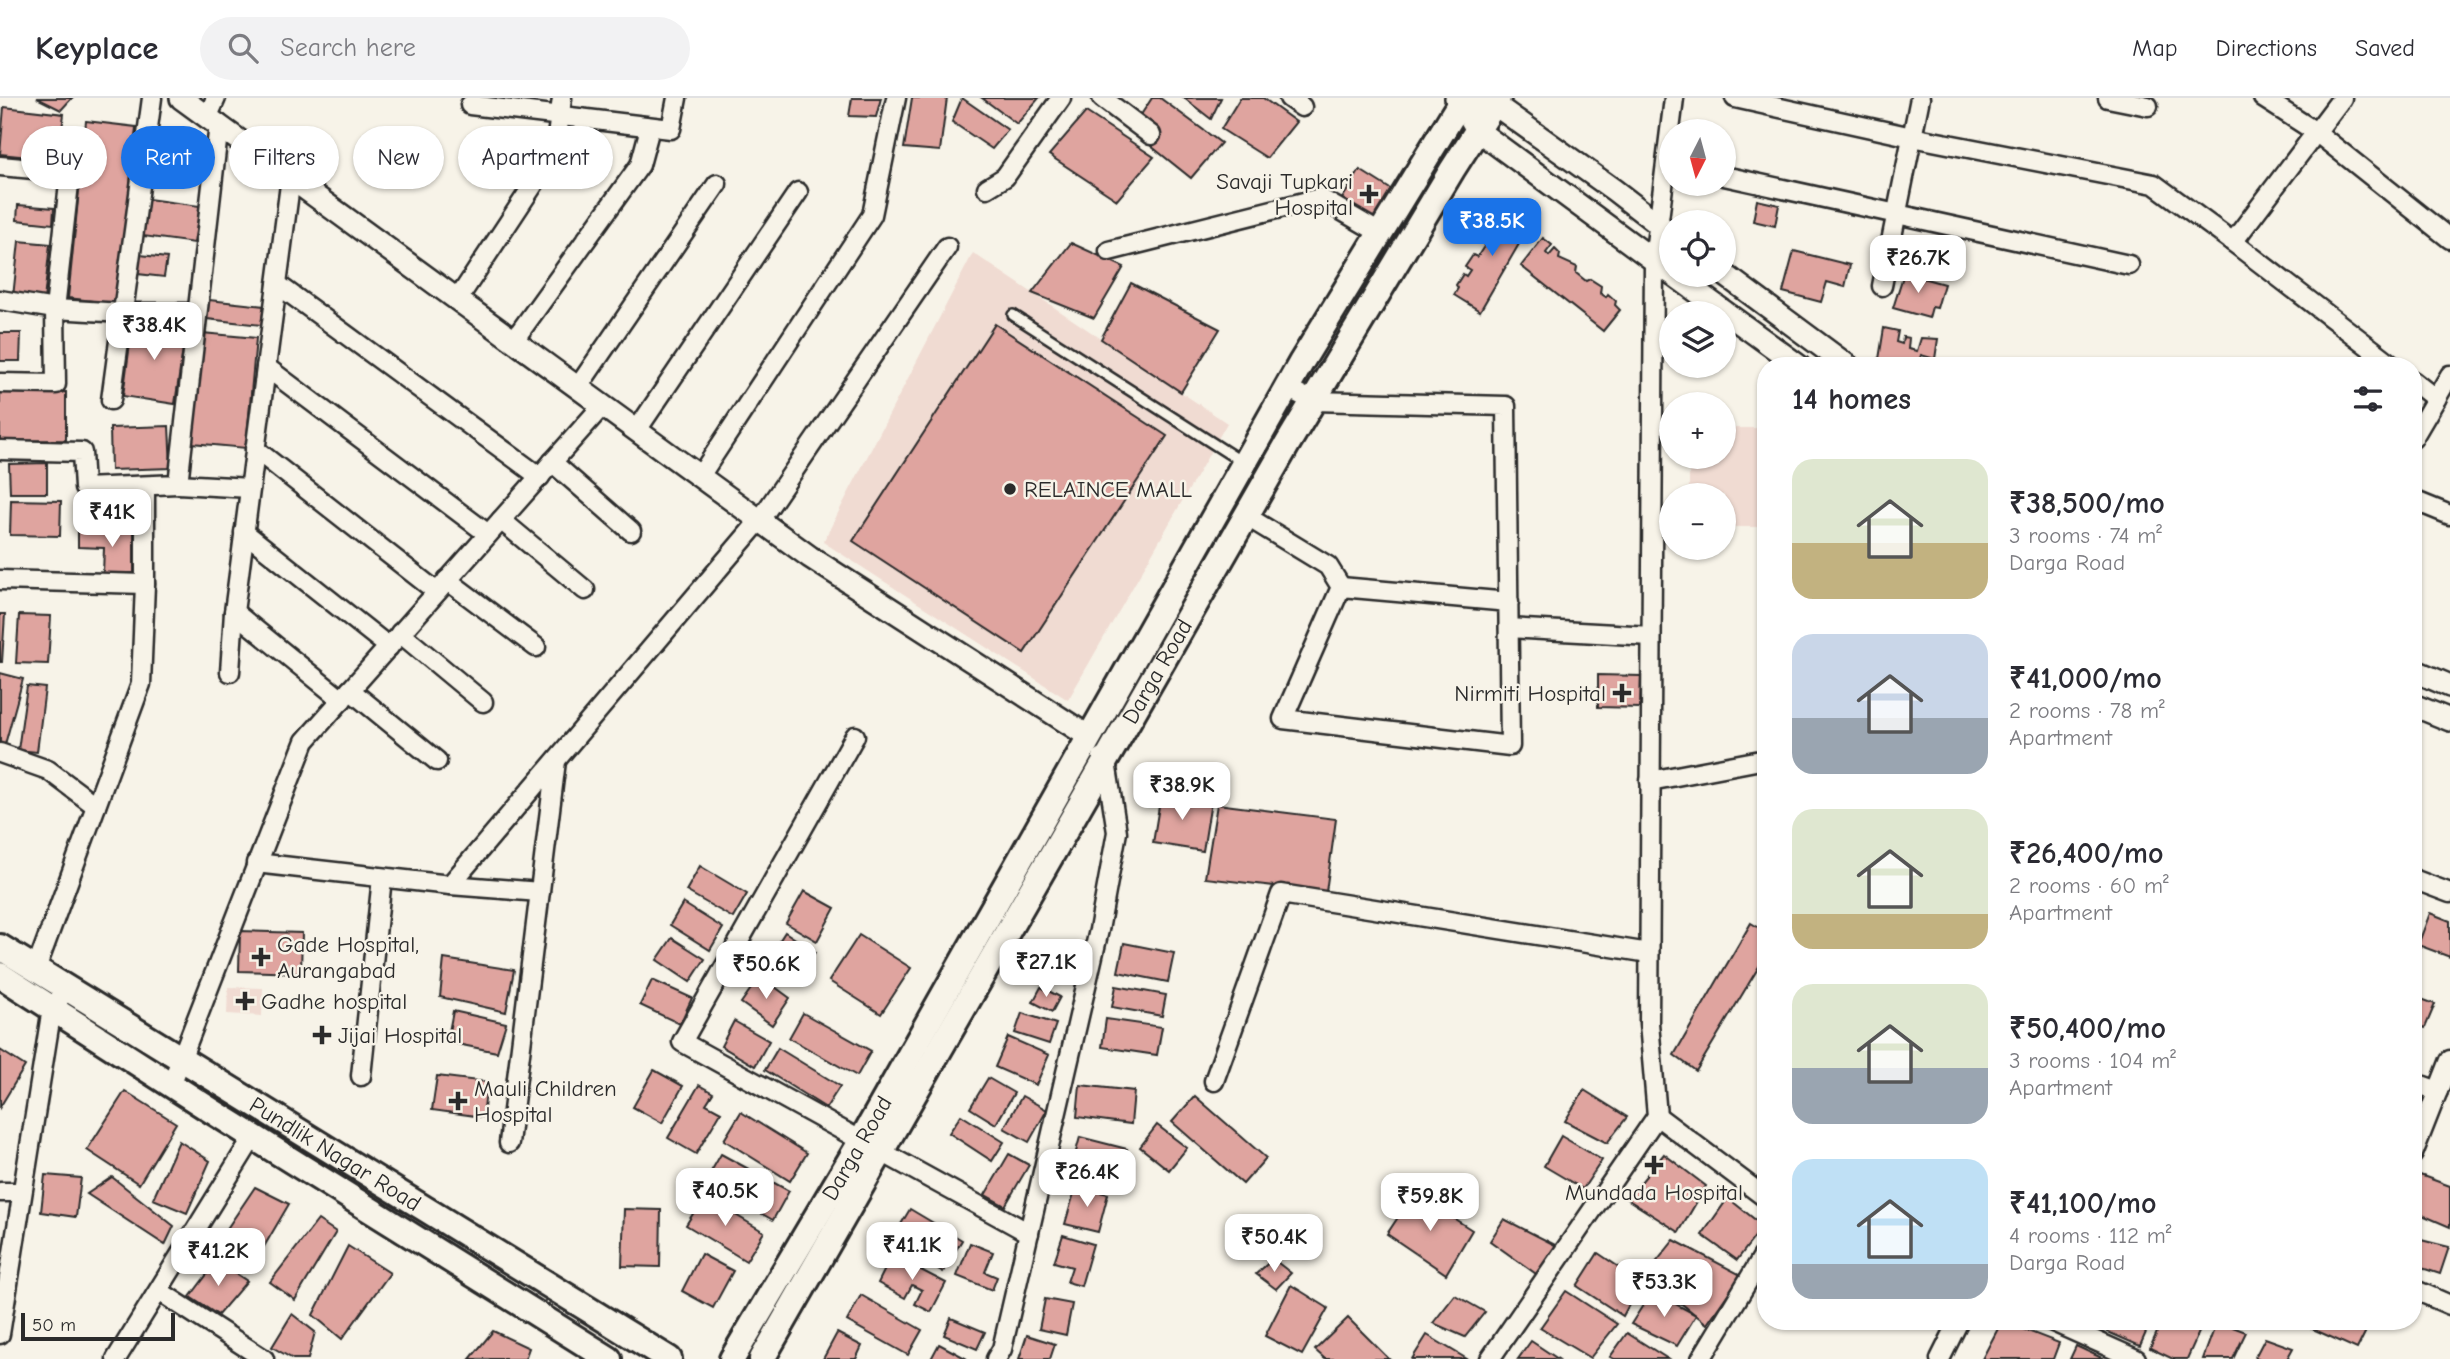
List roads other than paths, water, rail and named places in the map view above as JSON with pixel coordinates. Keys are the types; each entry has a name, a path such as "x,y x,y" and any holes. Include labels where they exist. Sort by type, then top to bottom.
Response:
{"main road":[{"name":"Darga Road","path":"762,1359 1088,736 1243,463 1460,99"},
{"name":"Darga Road","path":"732,1359 872,1146 1106,762 1313,401 1496,101"},
{"name":"Pundlik Nagar Road","path":"0,947 669,1359"},
{"name":"Pundlik Nagar Road","path":"0,975 608,1359"},
{"path":"441,1254 457,1228"}],"street":[{"path":"111,400 152,98"},
{"path":"181,98 214,113 230,126"},
{"path":"470,105 561,106 650,128 671,129 677,98"},
{"path":"699,476 872,215 896,98"},
{"path":"987,188 1005,177 1061,98"},
{"path":"1102,98 1151,135"},
{"path":"1672,119 1674,98"},
{"path":"1735,98 1912,137 2154,184 2382,357"},
{"path":"1882,286 1920,98"},
{"path":"2108,98 2148,106"},
{"path":"2263,98 2316,132 2450,239"},
{"path":"2233,242 2342,98"},
{"path":"1460,99 1496,101 1659,224"},
{"path":"1460,99 1477,130 1659,263"},
{"path":"458,299 555,152 561,106"},
{"path":"178,484 197,313 214,113"},
{"path":"514,340 640,165 650,128"},
{"path":"0,166 21,168"},
{"path":"1736,179 2129,265"},
{"path":"578,387 717,184"},
{"path":"0,383 56,384 55,309 68,189"},
{"path":"230,672 234,612 289,189"},
{"path":"307,189 810,557 1088,736 1106,762 1117,832 1099,930 1002,1349 996,1359"},
{"path":"637,430 798,192"},
{"path":"1109,251 1320,198 1380,233"},
{"path":"450,885 760,520 947,247"},
{"path":"1736,283 1836,357"},
{"path":"277,284 540,477"},
{"path":"1490,1359 1657,1116 1648,1023 1651,636 1666,287"},
{"path":"1691,287 1787,357"},
{"path":"0,300 55,309 197,313"},
{"path":"266,367 488,534"},
{"path":"2422,423 2450,375"},
{"path":"1287,388 1313,401 1506,406 1510,746 1283,719 1341,587"},
{"path":"2422,388 2436,399"},
{"path":"171,1085 305,741 603,405"},
{"path":"255,449 442,586 536,647"},
{"path":"0,450 82,452 85,488 178,484 250,488"},
{"path":"552,463 631,531"},
{"path":"36,970 141,684 145,486"},
{"path":"2422,504 2450,515"},
{"path":"1246,516 1328,566 1341,587"},
{"path":"501,520 585,590"},
{"path":"244,532 483,702"},
{"path":"0,580 145,584"},
{"path":"1341,587 1508,602"},
{"path":"234,612 436,761"},
{"path":"1509,628 1651,636"},
{"path":"2422,674 2450,685"},
{"path":"2422,709 2450,720"},
{"path":"855,736 682,1042 1029,1233"},
{"path":"0,753 48,771 96,806"},
{"path":"509,1143 556,761"},
{"path":"1650,781 1757,761"},
{"path":"256,863 450,885 540,892"},
{"path":"361,1076 382,878"},
{"path":"2422,882 2450,893"},
{"path":"1214,1081 1281,894 1649,953"},
{"path":"0,1330 52,1008 68,989"},
{"path":"2422,1131 2450,1060"},
{"path":"2422,1085 2438,1091"},
{"path":"1657,1116 1757,1191"},
{"path":"116,1359 253,1137"},
{"path":"0,1192 22,1192"},
{"path":"1704,1358 1757,1267"},
{"path":"159,1291 264,1359"},
{"path":"2422,1293 2450,1305"},
{"path":"1940,1359 1954,1330"},
{"path":"2071,1330 2136,1359"}],"lane":[{"path":"1013,315 1243,463"}],"place":[{"name":"Savaji Tupkari Hospital","path":"1369,194"},
{"name":"RELAINCE MALL","path":"1010,489"},
{"name":"Nirmiti Hospital","path":"1622,693"},
{"name":"Gade Hospital, Aurangabad","path":"261,957"},
{"name":"Gadhe hospital","path":"245,1001"},
{"name":"Jijai Hospital","path":"322,1035"},
{"name":"Mauli Children Hospital","path":"458,1101"},
{"name":"Mundada Hospital","path":"1654,1165"}]}
